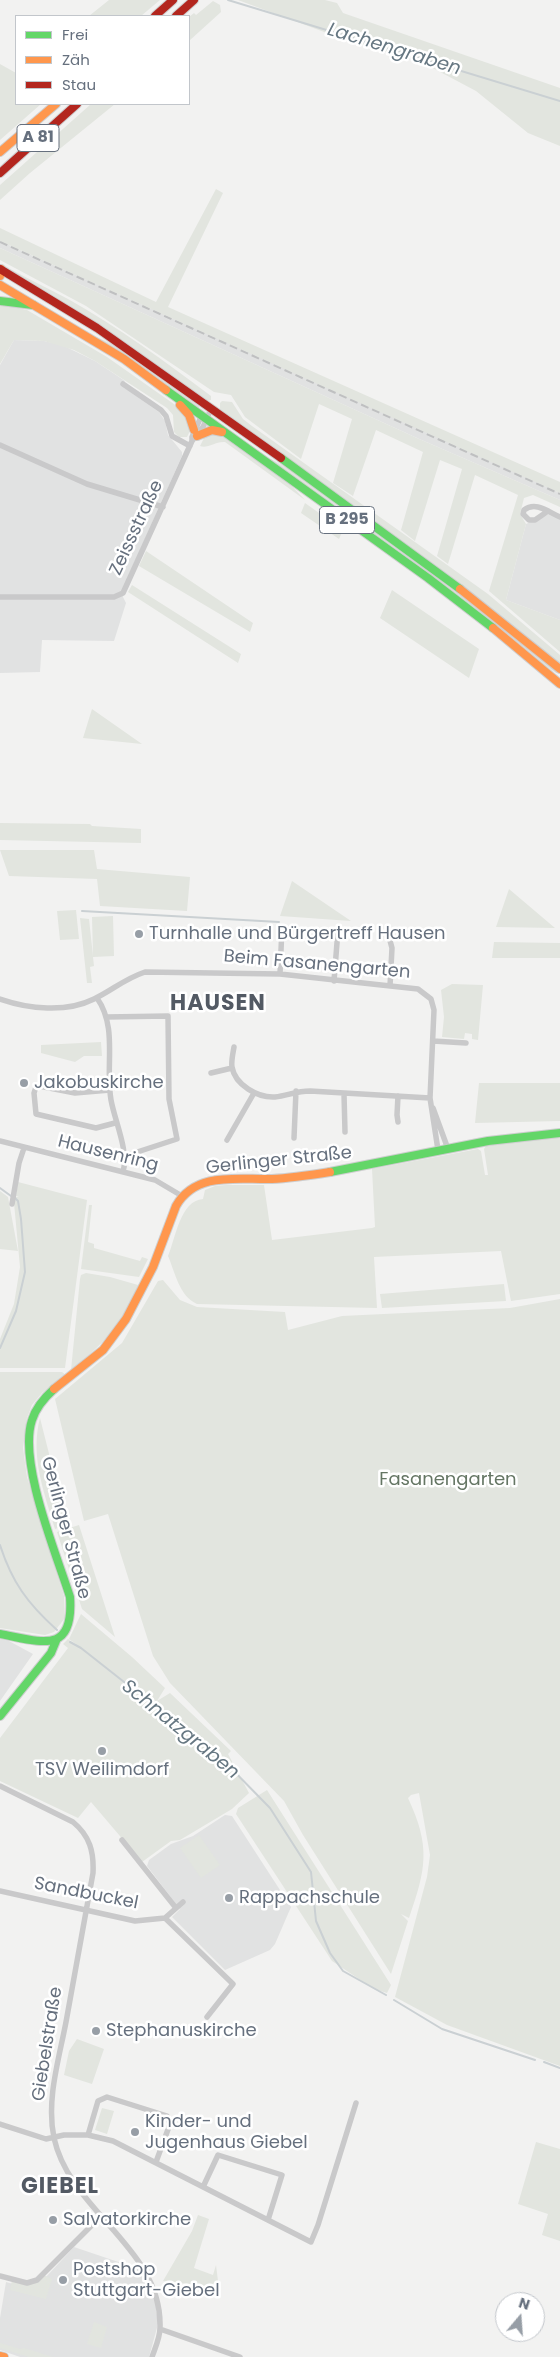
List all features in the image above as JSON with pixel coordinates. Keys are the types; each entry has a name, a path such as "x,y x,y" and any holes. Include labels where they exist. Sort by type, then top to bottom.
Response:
{"main road":[{"path":"156,15 173,0"},
{"path":"177,15 194,0"},
{"name":"A 81","path":"0,152 55,105"},
{"name":"A 81","path":"0,173 76,105"},
{"name":"B 295","path":"0,271 97,328 211,409 451,581 560,669"},
{"name":"B 295","path":"0,285 111,351 457,600 560,684"},
{"path":"0,301 33,305"},
{"path":"179,400 189,415 193,438 212,430 224,432"},
{"name":"Gerlinger Straße","path":"0,1716 51,1653 56,1641 66,1632 72,1609 68,1588 30,1470 28,1450 32,1417 41,1399 102,1350 123,1324 146,1283 164,1238 172,1211 182,1196 195,1186 214,1181 315,1175 438,1150 522,1136 560,1134"},
{"path":"0,1634 47,1642 56,1641"},
{"path":"0,2356 4,2357"}],"street":[{"path":"123,384 161,410 166,416 172,436 193,438"},
{"name":"Zeissstraße","path":"0,597 119,596 126,588 193,438 211,409"},
{"path":"0,445 87,484 163,507"},
{"path":"548,512 560,517"},
{"path":"280,974 282,927"},
{"path":"334,981 338,930"},
{"path":"389,937 392,948 390,986"},
{"name":"Beim Fasanengarten","path":"97,998 125,979 145,972 280,974 413,988 428,994 434,1010 431,1101 438,1150"},
{"path":"0,999 28,1007 47,1008 75,1006 97,998 110,1029 110,1090 115,1123 125,1156 123,1172"},
{"path":"106,1017 168,1016 170,1099 177,1138 125,1156"},
{"path":"433,1041 466,1043"},
{"path":"234,1047 232,1068 240,1081 254,1093 274,1097 296,1091 398,1096 431,1101"},
{"path":"211,1073 232,1068"},
{"path":"110,1090 75,1093 39,1086 36,1087 34,1094 36,1114 96,1128 115,1123"},
{"path":"294,1138 296,1091"},
{"path":"227,1140 254,1093"},
{"path":"344,1094 345,1132"},
{"path":"398,1096 396,1115 398,1122"},
{"name":"Beim Fasanengarten","path":"431,1101 448,1149"},
{"name":"Hausenring","path":"0,1141 155,1180 182,1196"},
{"path":"12,1201 24,1148"},
{"name":"Giebelstraße","path":"0,1786 62,1815 82,1830 90,1842 93,1862 86,1911 54,2084 52,2114 54,2138 70,2176 100,2217 150,2277 158,2300 160,2329 152,2357"},
{"name":"Sandbuckel","path":"122,1840 142,1862 176,1908"},
{"name":"Sandbuckel","path":"0,1893 135,1921 165,1918"},
{"path":"183,1902 165,1918 234,1984 207,2017"},
{"path":"88,2135 98,2101 102,2098 107,2097 166,2116 170,2124 156,2162"},
{"path":"0,2124 46,2139 64,2135 88,2135 122,2145 311,2242 356,2103"},
{"path":"203,2187 218,2156 224,2156 282,2175 268,2220"},
{"path":"0,2276 27,2283 37,2280 100,2217"},
{"path":"160,2329 240,2357"}],"shaded area":[{"path":"0,241 485,458 560,493 560,500 417,438 0,248"},
{"path":"14,340 44,341 62,345 95,361 125,381 122,386 159,412 165,421 168,435 182,452 182,456 126,581 123,597 126,603 114,641 42,640 40,672 0,673 0,365"},
{"path":"549,514 560,519 560,620 506,600 526,524"},
{"path":"0,1639 9,1641 33,1654 0,1701"},
{"name":"Rappachschule","path":"225,1815 232,1816 291,1907 275,1944 270,1950 225,1970 172,1917 180,1909 147,1866 149,1860 171,1844 193,1836"},
{"path":"74,2247 142,2270 155,2299 158,2324 149,2357 20,2357 0,2350 0,2318 6,2282 17,2285 45,2278"}],"green space":[{"path":"109,0 160,0 142,15 90,15"},
{"path":"238,0 325,0 337,3 343,13 560,88 560,146 528,133 476,91 427,65 335,36"},
{"path":"213,1 220,5 221,12 190,40 190,16 194,13 196,15"},
{"path":"0,64 15,72 15,105 40,105 0,140"},
{"path":"90,105 114,105 0,200 0,185"},
{"path":"216,189 223,193 168,307 560,482 560,493 0,241 0,228 156,302"},
{"path":"0,248 417,438 560,500 560,507 533,495 524,498 520,514 526,524 506,600 560,620 560,652 489,591 518,495 475,475 448,564 437,556 462,469 440,460 415,541 401,530 423,452 376,430 353,496 333,483 352,419 319,404 301,459 245,417 231,395 214,392 86,306 0,260"},
{"path":"0,263 68,299 123,333 211,396 211,400 206,401"},
{"path":"21,292 82,330 118,347 200,405 198,409"},
{"path":"0,304 27,310 107,357 181,409 191,429 187,437 179,437 174,432 173,415 167,408 95,361 74,350 44,341 14,340 0,364"},
{"path":"222,401 232,402 243,419 252,426 488,594 560,655 560,665 220,411 220,403"},
{"path":"211,432 223,436 286,480 305,500 225,442 206,447 200,446 205,436"},
{"path":"271,459 289,469 445,581 558,672 556,673 538,661 270,461"},
{"path":"305,503 343,530 339,539 301,513"},
{"path":"146,551 253,623 250,632 139,566"},
{"path":"132,585 241,654 238,663 128,592"},
{"path":"392,590 479,649 469,678 380,618"},
{"path":"92,709 142,744 83,738"},
{"path":"0,823 90,824 92,826 141,829 141,843 0,840"},
{"path":"0,850 94,850 97,869 190,877 187,911 100,906 97,879 9,876"},
{"path":"292,881 351,921 280,916"},
{"path":"509,889 555,928 496,927"},
{"path":"76,910 79,939 60,940 57,911"},
{"path":"113,916 114,956 93,957 94,966 90,967 92,983 87,983 80,918 89,919 93,956 92,917"},
{"path":"494,942 560,943 560,958 492,958"},
{"path":"452,984 483,985 478,1040 472,1039 472,1034 465,1033 464,1039 442,1037 444,1017 441,990"},
{"path":"101,1042 102,1056 84,1056 75,1062 41,1053 41,1045"},
{"path":"479,1083 560,1083 560,1121 475,1123"},
{"path":"560,1134 560,1294 511,1301 501,1251 374,1257 377,1308 197,1304 182,1290 168,1256 184,1213 195,1201 203,1199 205,1190 215,1186 264,1185 272,1240 372,1228 375,1227 372,1169 478,1149 481,1151 485,1175 488,1175 484,1149 486,1146"},
{"path":"18,1182 87,1200 65,1368 0,1368 0,1339 14,1304 20,1267 14,1203 15,1197 19,1197 16,1196"},
{"path":"0,1191 8,1197 18,1251 0,1249"},
{"path":"89,1205 92,1205 88,1242 94,1244 94,1248 140,1261 142,1257 148,1259 139,1277 81,1269"},
{"path":"86,1273 138,1285 120,1322 92,1352 71,1370 80,1279 81,1275"},
{"name":"Fasanengarten","path":"163,1280 180,1300 197,1307 285,1312 288,1330 342,1316 510,1308 560,1299 560,2066 447,2025 395,1997 427,1877 430,1855 419,1793 408,1798 423,1845 422,1871 409,1918 401,1914 408,1921 391,1974 303,1835 284,1801 170,1683 153,1656 108,1514 84,1521 55,1399 122,1343 158,1281"},
{"path":"504,1284 506,1301 382,1308 380,1294"},
{"path":"0,1372 62,1372 66,1375 42,1393 32,1405 27,1418 23,1448 27,1477 64,1596 65,1618 54,1632 45,1635 0,1628"},
{"path":"40,1418 67,1525 55,1529 37,1460 37,1432"},
{"path":"79,1525 115,1637 82,1609 57,1532"},
{"name":"TSV Weilimdorf","path":"81,1614 165,1688 157,1701 170,1693 231,1751 228,1754 249,1793 232,1809 180,1840 171,1841 142,1862 91,1802 78,1818 0,1781 0,1738 68,1648 63,1644 68,1639 90,1655 69,1639"},
{"path":"267,1790 391,1985 387,1993 374,1989 332,1961 236,1814 238,1808"},
{"path":"199,1835 220,1865 201,1878 180,1848"},
{"path":"77,2039 104,2049 92,2084 64,2075 69,2051"},
{"path":"102,2108 114,2111 107,2134 95,2130"},
{"path":"536,2142 560,2149 560,2241 542,2235 548,2214 518,2204"},
{"path":"198,2215 209,2219 194,2268 213,2275 216,2265 218,2281 205,2288 163,2281 192,2231"},
{"path":"44,2275 52,2279 46,2299 10,2290 12,2280 25,2283"},
{"path":"94,2322 107,2327 101,2348 87,2344"},
{"path":"0,2343 53,2357 29,2357 0,2348"}],"waterway":[{"name":"Lachengraben","path":"228,0 560,101"},
{"path":"82,911 279,922"},
{"name":"Schnatzgraben","path":"0,1188 11,1196"},
{"name":"Schnatzgraben","path":"0,1348 16,1311 25,1272 21,1219 18,1201 15,1198"},
{"name":"Schnatzgraben","path":"0,1545 15,1581 37,1611 57,1630"},
{"name":"Schnatzgraben","path":"70,1642 81,1648 223,1760 270,1808 311,1872 316,1921 330,1953 343,1971 386,1995"},
{"name":"Schnatzgraben","path":"394,2000 442,2029 535,2060"},
{"name":"Schnatzgraben","path":"544,2062 560,2068"}],"railway":[{"path":"0,242 560,494"}],"traffic: fast":[{"path":"0,301 33,305"},
{"path":"166,390 428,578 493,628"},
{"path":"281,458 460,589"},
{"path":"330,1172 488,1141 560,1133"},
{"path":"0,1634 29,1640 52,1640 61,1636 67,1628 70,1616 70,1597 40,1508 30,1459 29,1438 32,1420 41,1403 54,1389"},
{"path":"0,1716 51,1653 56,1641"}],"traffic: slow":[{"path":"0,152 55,105"},
{"path":"0,276 1,269"},
{"path":"0,285 124,359 166,390"},
{"path":"180,405 189,415 194,430"},
{"path":"197,436 212,430 222,432"},
{"path":"460,589 560,669"},
{"path":"493,628 560,684"},
{"path":"54,1389 103,1350 126,1319 153,1267 176,1206 184,1195 206,1182 232,1179 279,1179 330,1172"},
{"path":"0,2356 4,2357"}],"traffic: jam":[{"path":"156,15 173,0"},
{"path":"177,15 194,0"},
{"path":"0,173 76,105"},
{"path":"0,269 97,328 281,458"}],"place":[{"name":"Turnhalle und Bürgertreff Hausen","path":"139,934"},
{"name":"Jakobuskirche","path":"24,1083"},
{"name":"TSV Weilimdorf","path":"102,1751"},
{"name":"Rappachschule","path":"229,1898"},
{"name":"Stephanuskirche","path":"96,2031"},
{"name":"Kinder- und Jugenhaus Giebel","path":"135,2132"},
{"name":"Salvatorkirche","path":"53,2220"},
{"name":"Postshop Stuttgart-Giebel","path":"63,2280"}],"district":[{"name":"HAUSEN","path":"218,1004"},
{"name":"GIEBEL","path":"60,2187"}]}
